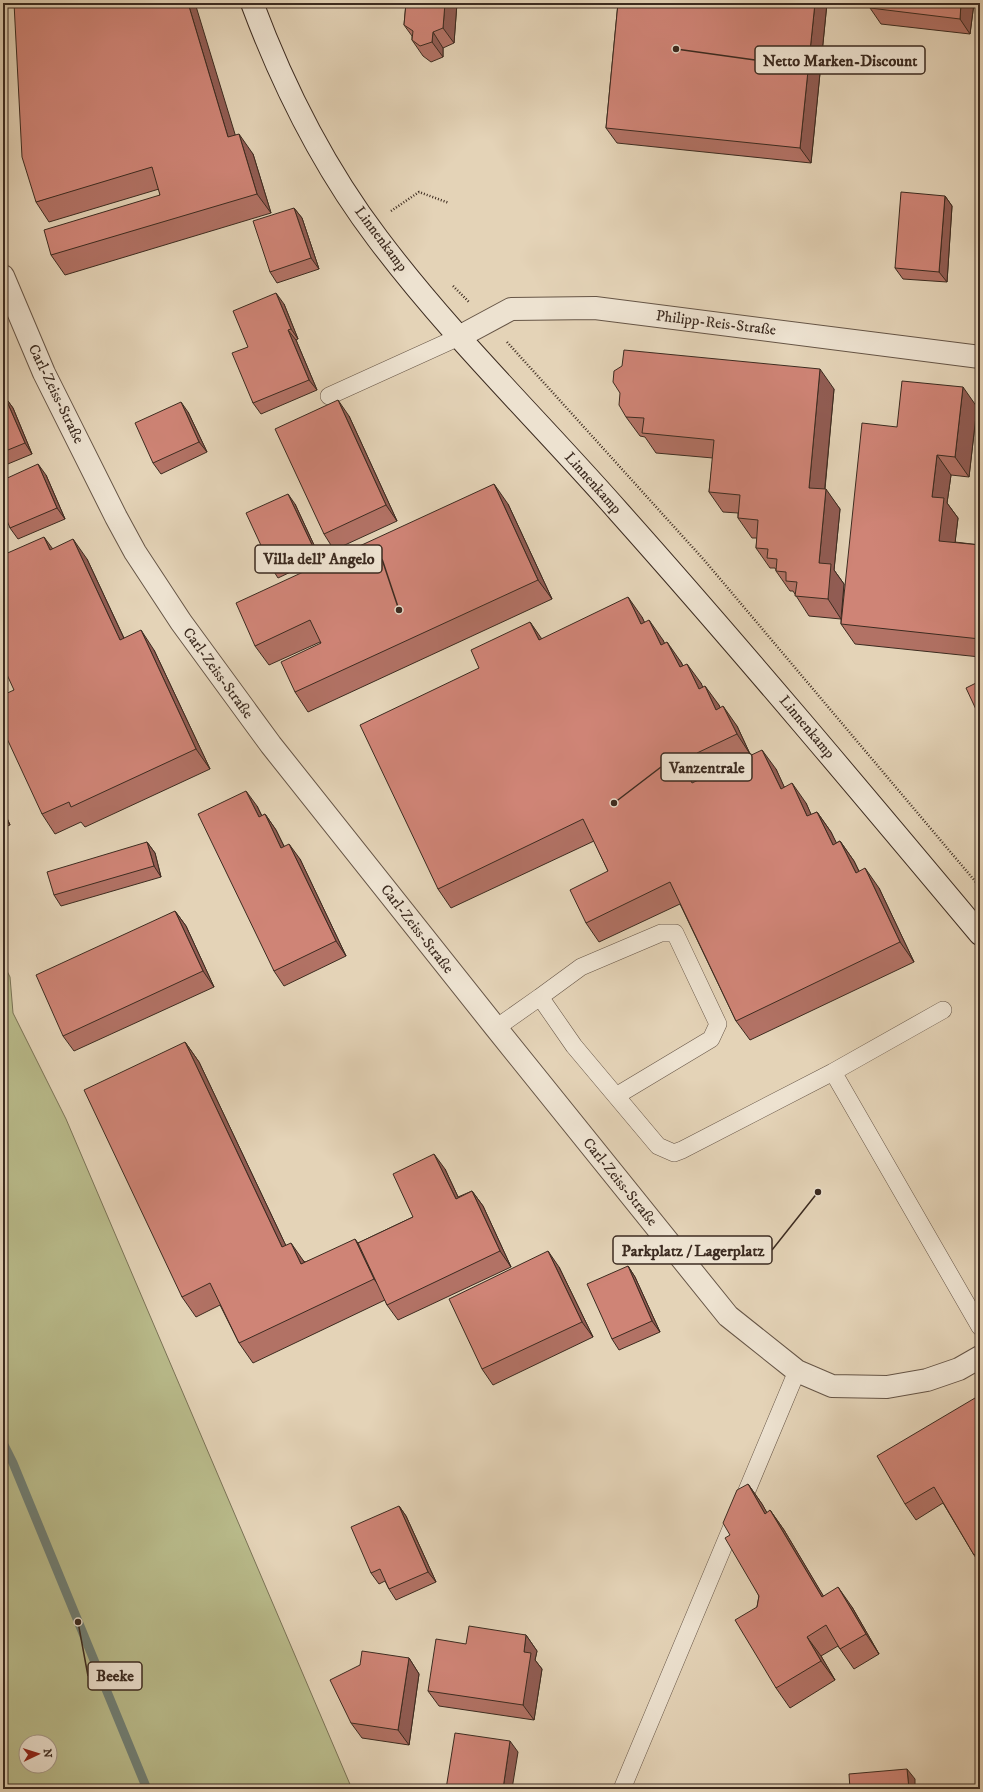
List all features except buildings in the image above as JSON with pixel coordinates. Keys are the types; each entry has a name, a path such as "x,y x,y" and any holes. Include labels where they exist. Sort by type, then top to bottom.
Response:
{"street":[{"name":"Linnenkamp","path":"252,3 271,55 316,144 377,238 459,337 612,504 778,693 980,934"},
{"name":"Carl-Zeiss-Straße","path":"3,276 44,373 116,517 135,552 181,622 271,745 728,1316 798,1371 832,1386 887,1387 927,1380 959,1369 980,1357"},
{"name":"Philipp-Reis-Straße","path":"459,337 511,309 595,308 980,357"}],"lane":[{"path":"329,396 459,337"},
{"path":"496,1028 581,967 662,933 675,933 718,1024 711,1039 616,1096"},
{"path":"540,997 574,1046 658,1146 674,1153 833,1072 943,1010"},
{"path":"833,1072 980,1327"},
{"path":"622,1789 798,1371"}],"path":[{"path":"388,213 419,192 449,203"},
{"path":"450,284 487,321 705,561 980,887"}],"green space":[{"path":"3,963 10,977 13,1013 66,1119 352,1789 3,1789"}],"waterway":[{"path":"3,1443 13,1463 147,1789"}],"place":[{"name":"Netto Marken-Discount","path":"676,49"},
{"name":"Villa dell’ Angelo","path":"399,610"},
{"name":"Vanzentrale","path":"614,803"},
{"name":"Parkplatz / Lagerplatz","path":"818,1192"},
{"name":"Beeke","path":"78,1622"}]}
